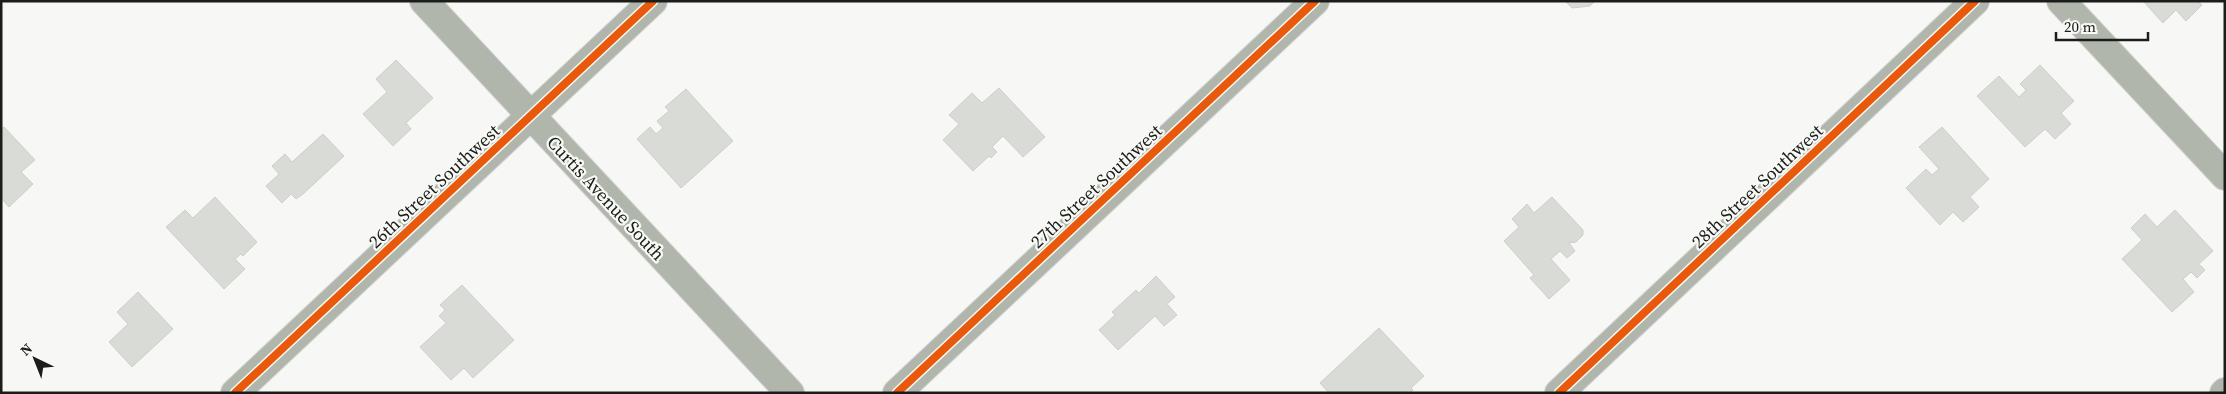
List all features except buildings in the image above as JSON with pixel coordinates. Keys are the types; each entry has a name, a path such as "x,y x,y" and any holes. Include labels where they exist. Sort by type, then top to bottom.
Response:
{"street":[{"name":"Curtis Avenue South","path":"424,1 530,117 790,393"},
{"name":"26th Street Southwest","path":"235,393 653,1"},
{"name":"27th Street Southwest","path":"898,393 1315,1"},
{"name":"28th Street Southwest","path":"1559,393 1975,1"},
{"path":"2062,1 2225,176"}],"cycle path":[{"path":"235,393 653,1"},
{"path":"897,393 1315,1"},
{"path":"1559,393 1975,1"}]}
